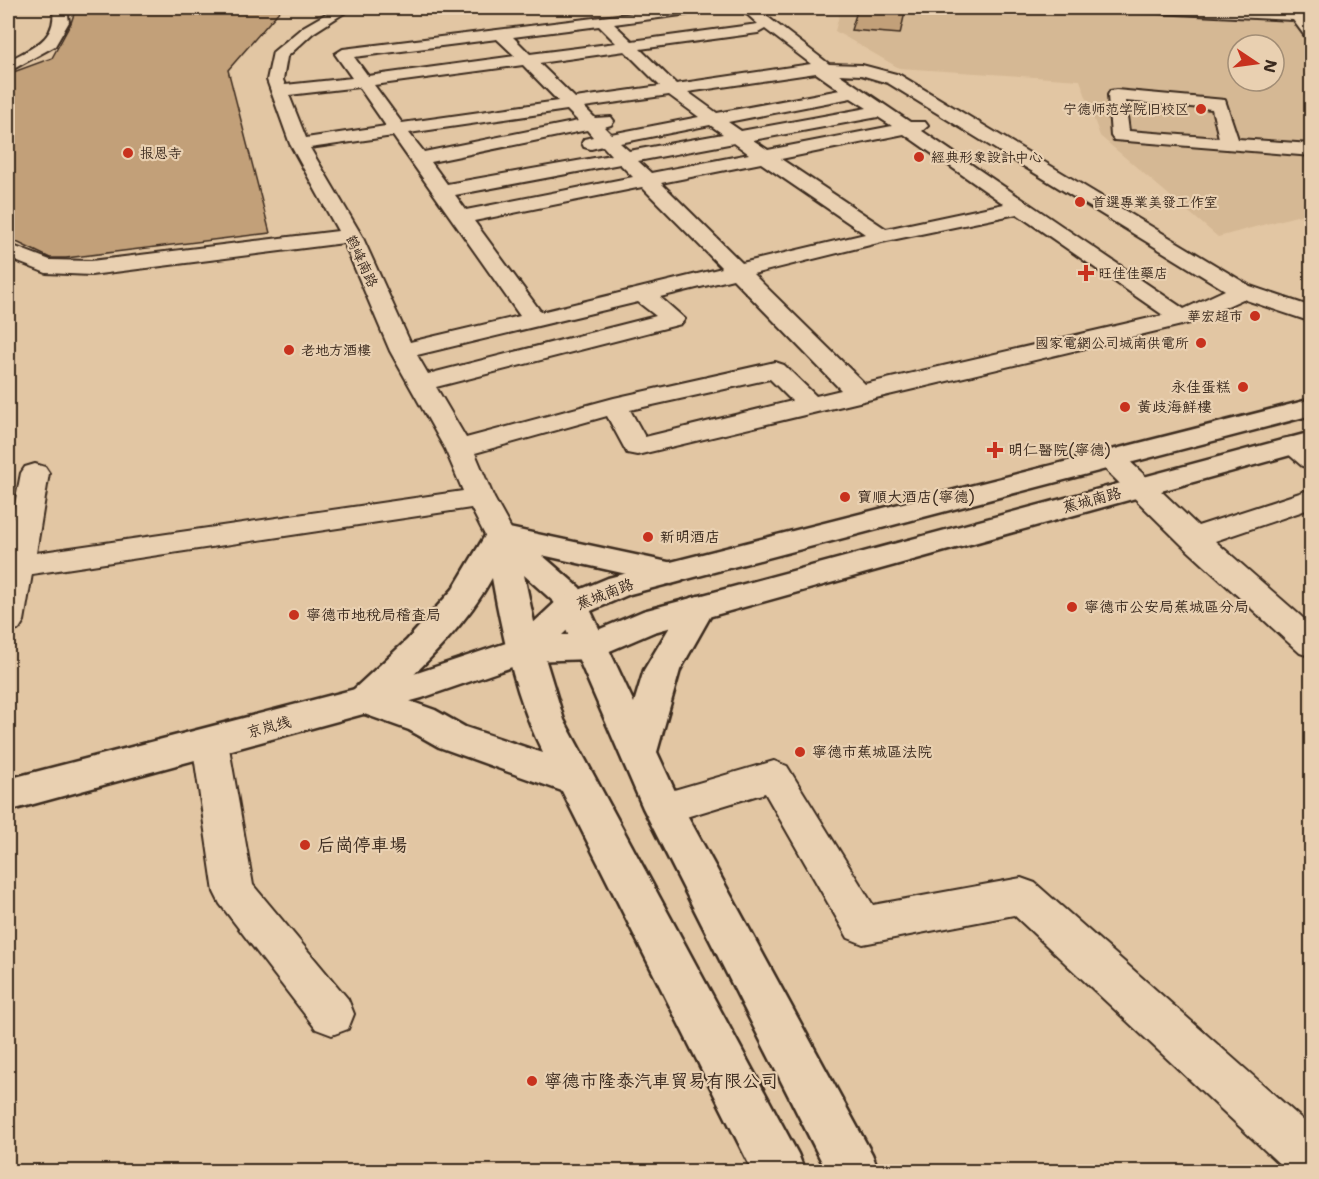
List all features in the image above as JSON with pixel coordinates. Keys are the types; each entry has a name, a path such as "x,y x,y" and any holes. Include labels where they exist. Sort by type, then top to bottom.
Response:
{"main road":[{"name":"蕉城南路","path":"527,649 572,606 620,586 1311,407"},
{"name":"蕉城南路","path":"527,649 591,646 643,623 1140,487 1305,449"},
{"path":"500,536 671,573"},
{"path":"500,536 568,596 663,808 854,1172"},
{"path":"500,536 518,622 545,720 780,1172"},
{"path":"500,536 465,597 419,649 366,700 422,720 452,737 576,780"},
{"path":"637,754 662,670 698,608"},
{"name":"京岚线","path":"8,795 422,685 527,649"}],"street":[{"path":"8,67 50,43 62,22 60,8"},
{"name":"鹤峰南路","path":"345,8 308,30 279,55 275,80 299,144 351,236 402,351 459,449 480,498 500,536"},
{"path":"627,49 704,8"},
{"path":"1138,8 1256,11 1304,16 1311,36"},
{"path":"627,49 741,12"},
{"path":"741,12 782,47 826,73 1182,318"},
{"path":"741,12 821,64 826,73"},
{"path":"279,91 368,88 521,59 627,49 758,28"},
{"path":"535,320 343,54 521,59 627,49 782,47"},
{"path":"627,49 675,66"},
{"path":"627,49 671,88 737,137 882,236"},
{"path":"521,59 553,86 572,92 591,124 859,393"},
{"path":"299,144 398,130 572,92 671,88 862,70 894,78 1242,291 1311,315"},
{"path":"660,112 695,106 826,73"},
{"path":"368,88 406,107"},
{"path":"572,147 854,92"},
{"path":"1230,144 1219,104 1116,95 1120,136 1311,150"},
{"path":"437,184 626,158 881,111"},
{"path":"419,159 626,118"},
{"path":"461,217 905,127 963,120"},
{"path":"437,184 490,164"},
{"path":"998,191 1062,181"},
{"path":"402,351 882,236 1020,207"},
{"path":"8,250 46,266 91,268 351,236"},
{"path":"614,406 637,447 1182,318 1242,291"},
{"path":"421,383 673,319 643,294"},
{"path":"459,449 614,406 775,370 811,405"},
{"path":"1111,459 1193,538 1311,645"},
{"path":"8,621 35,473"},
{"path":"18,566 480,498"},
{"path":"1193,538 1311,498"},
{"path":"210,742 234,892 332,1014"},
{"path":"663,808 774,776 863,925 1021,896 1311,1161"}],"shaded area":[{"name":"宁德师范学院旧校区","path":"841,8 1311,8 1311,212 1218,237 1100,136 1080,80 899,68 835,31"}],"building":[{"name":"报恩寺","path":"76,8 282,8 228,70 270,233 66,258 50,258 8,238 8,74 52,58 71,23"},
{"path":"858,8 906,8 900,34 851,30"}],"place":[{"name":"宁德师范学院旧校区","path":"1201,109"},
{"name":"报恩寺","path":"128,153"},
{"name":"經典形象設計中心","path":"919,157"},
{"name":"首選專業美發工作室","path":"1080,202"},
{"name":"旺佳佳藥店","path":"1086,273"},
{"name":"華宏超市","path":"1255,316"},
{"name":"國家電網公司城南供電所","path":"1201,343"},
{"name":"老地方酒樓","path":"289,350"},
{"name":"永佳蛋糕","path":"1243,387"},
{"name":"黃歧海鮮樓","path":"1125,407"},
{"name":"明仁醫院(寧德)","path":"995,450"},
{"name":"寶順大酒店(寧德)","path":"845,497"},
{"name":"新明酒店","path":"648,537"},
{"name":"寧德市公安局蕉城區分局","path":"1072,607"},
{"name":"寧德市地稅局稽查局","path":"294,615"},
{"name":"寧德市蕉城區法院","path":"800,752"},
{"name":"后崗停車場","path":"305,845"},
{"name":"寧德市隆泰汽車貿易有限公司","path":"532,1081"}]}
